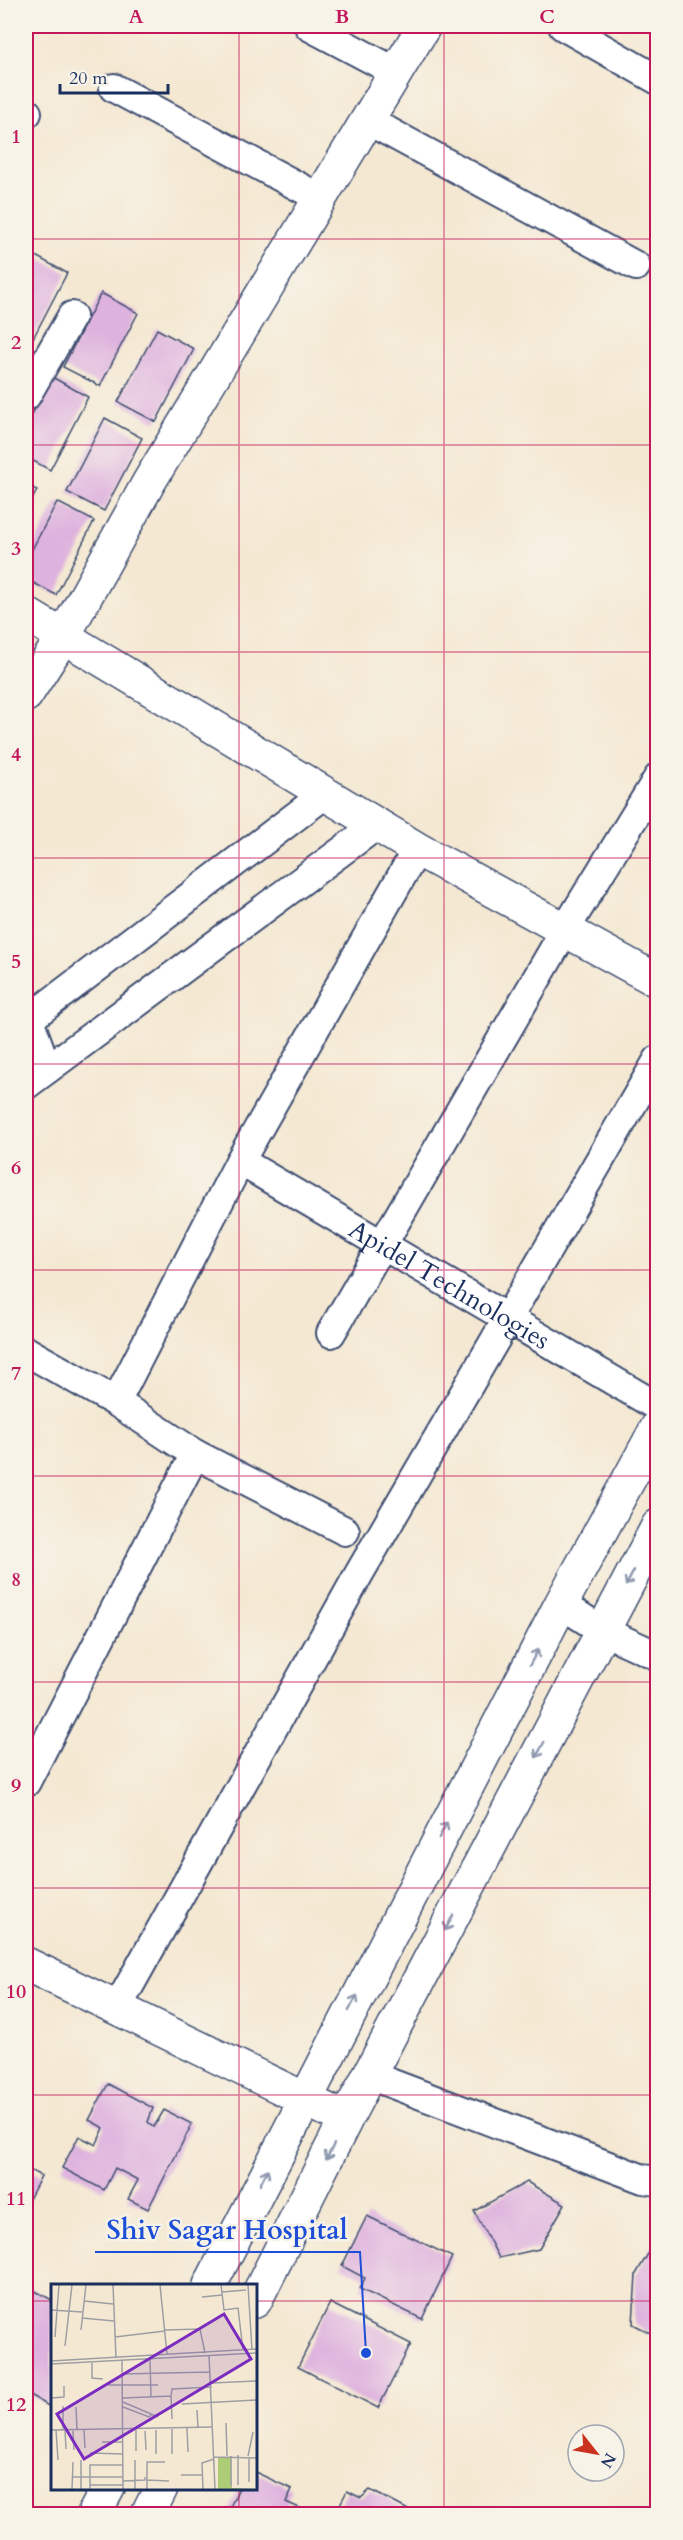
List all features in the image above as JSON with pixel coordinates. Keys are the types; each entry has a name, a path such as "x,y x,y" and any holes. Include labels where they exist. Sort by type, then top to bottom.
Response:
{"street":[{"path":"309,26 396,72"},
{"path":"26,694 63,637 149,482 424,26"},
{"path":"563,26 657,80"},
{"path":"114,88 320,198"},
{"path":"367,120 636,266"},
{"path":"26,396 72,316"},
{"path":"26,614 417,849 657,981"},
{"path":"331,1334 565,930 657,778"},
{"path":"36,1077 31,1025 33,1016 325,794"},
{"path":"36,1077 377,825"},
{"path":"116,1402 240,1161 417,849"},
{"path":"117,2008 360,1572 657,1060"},
{"name":"Apidel Technologies","path":"240,1161 657,1407"},
{"path":"26,1351 116,1402 195,1454 345,1531"},
{"path":"211,2284 304,2098 561,1604 657,1426"},
{"path":"26,1782 195,1454"},
{"path":"256,2299 346,2119 657,1526"},
{"path":"561,1604 603,1631 657,1656"},
{"path":"26,1964 346,2119"},
{"path":"369,2075 643,2179 657,2181"},
{"path":"94,2514 107,2489"}],"building":[{"path":"30,253 67,273 29,346 26,344 26,261"},
{"path":"101,293 138,313 100,386 63,367"},
{"path":"157,329 194,349 156,422 118,402"},
{"path":"52,377 88,397 50,470 26,457 26,426"},
{"path":"105,418 142,438 104,511 67,492"},
{"path":"26,485 37,490 26,512"},
{"path":"57,502 94,521 56,595 26,579 26,561"},
{"path":"108,2084 153,2108 148,2122 154,2127 164,2110 192,2124 148,2209 128,2199 138,2180 115,2168 104,2190 62,2168 79,2136 96,2145 104,2128 89,2120"},
{"path":"26,2168 41,2176 26,2205"},
{"path":"527,2182 565,2204 539,2249 499,2258 474,2211"},
{"path":"367,2216 452,2257 422,2319 360,2289 365,2278 342,2266"},
{"path":"658,2237 658,2337 633,2324 636,2274"},
{"path":"26,2286 51,2299 51,2407 26,2393"},
{"path":"330,2303 411,2344 378,2408 298,2367"},
{"path":"256,2472 292,2489 286,2502 313,2514 235,2514 228,2511 239,2489 256,2489"},
{"path":"370,2490 416,2514 335,2514 347,2491 361,2498"}],"place":[{"name":"Shiv Sagar Hospital","path":"366,2353"}]}
